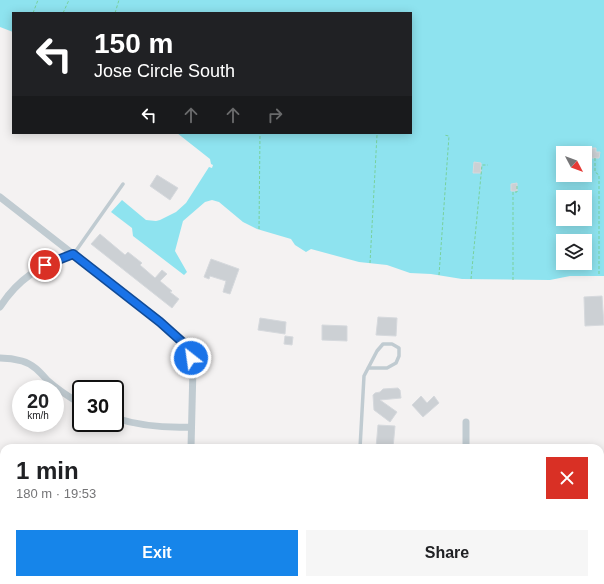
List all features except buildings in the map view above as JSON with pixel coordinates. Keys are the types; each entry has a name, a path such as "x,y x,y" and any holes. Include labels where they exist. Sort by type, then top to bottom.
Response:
{"street":[{"path":"0,197 160,322 189,348 193,367 191,444"},
{"path":"0,307 20,283 35,270 73,254"},
{"path":"0,358 23,361 29,364 43,374 61,391 72,398"},
{"path":"124,420 164,428 191,428"},
{"path":"466,422 466,444"}],"lane":[{"path":"73,254 123,184"},
{"path":"360,444 364,376 368,368 377,351 383,344 392,344 399,348 399,356 396,363 387,368 368,368"}],"path":[{"path":"33,12 38,0"},
{"path":"63,12 69,0"},
{"path":"115,12 119,0"},
{"path":"259,229 260,134"},
{"path":"370,263 377,135"},
{"path":"439,275 449,136 444,135"},
{"path":"595,158 595,172 599,176 599,276"},
{"path":"471,279 482,164 488,165"},
{"path":"513,280 513,192 517,192 517,186 519,186"}],"water":[{"path":"0,0 604,0 604,276 570,276 550,280 462,279 431,274 410,273 387,265 359,262 311,249 306,252 295,245 291,239 257,229 243,222 219,202 212,200 205,202 183,221 175,251 187,272 184,275 133,236 132,228 111,212 122,200 146,220 156,221 176,212 186,203 209,167 212,168 213,165 211,164 210,159 178,134 412,134 412,12 12,12 12,32 0,27"}],"route":[{"path":"45,265 73,254 160,322 189,348 191,358"}]}
